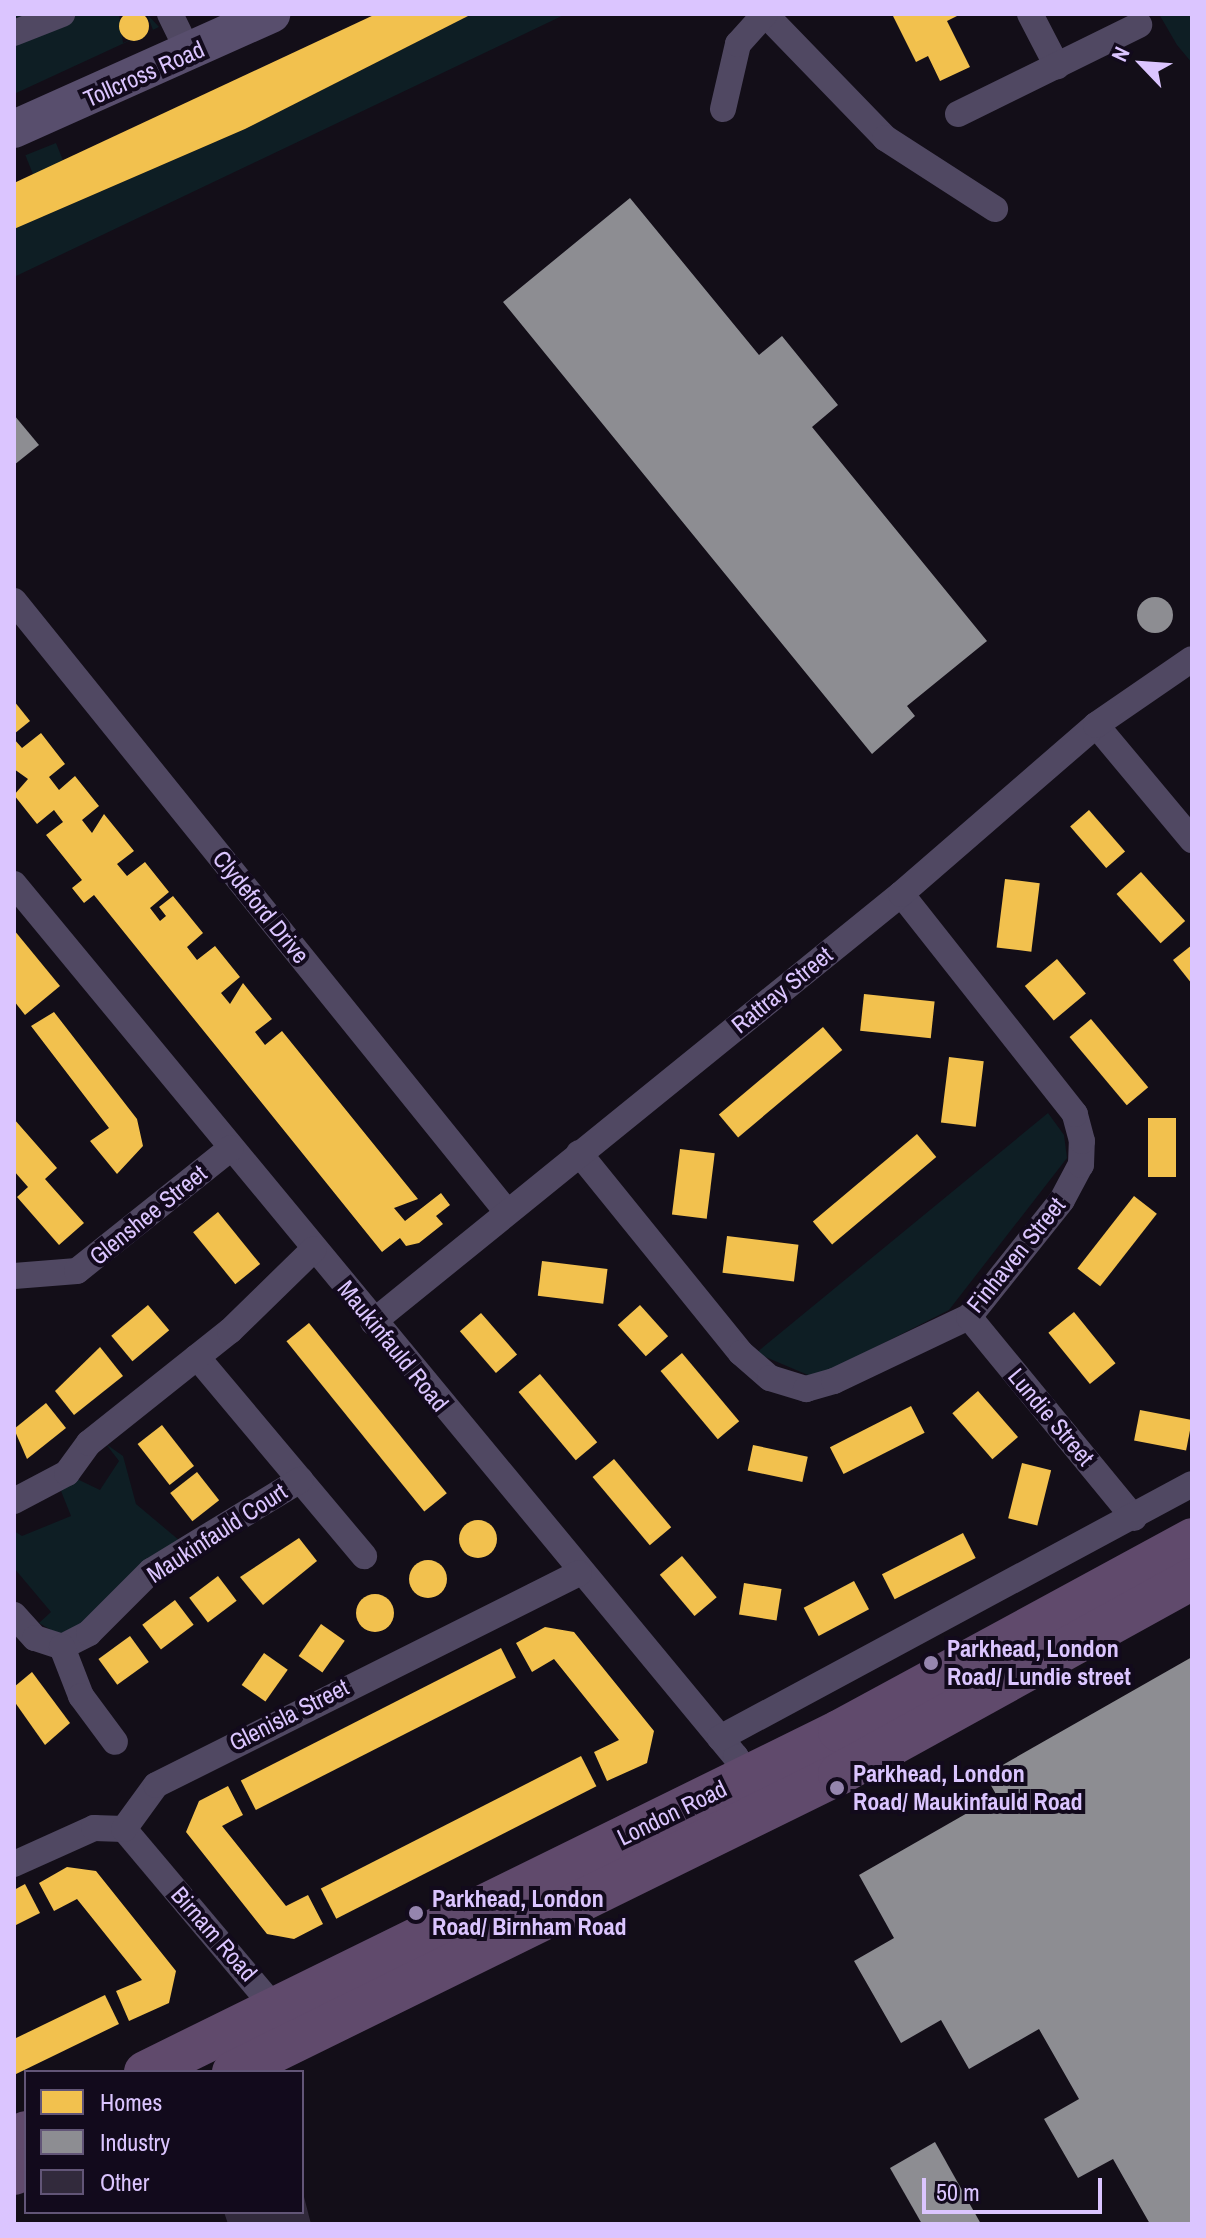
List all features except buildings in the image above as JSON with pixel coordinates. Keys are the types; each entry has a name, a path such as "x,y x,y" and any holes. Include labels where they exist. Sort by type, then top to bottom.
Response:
{"main road":[{"name":"London Road","path":"237,2070 299,2042 755,1794 1192,1539"},
{"name":"London Road","path":"149,2070 276,2006 755,1794 1192,1579"}],"street":[{"path":"14,33 62,14"},
{"path":"170,14 190,55"},
{"name":"Tollcross Road","path":"14,129 190,55 271,14"},
{"path":"723,109 738,44 765,14 885,138 995,209"},
{"path":"1030,14 1057,66"},
{"path":"958,114 1139,25"},
{"name":"Clydeford Drive","path":"14,601 507,1212"},
{"name":"Rattray Street","path":"373,1322 901,894 1096,725 1192,659"},
{"path":"1096,725 1192,840"},
{"name":"Maukinfauld Road","path":"14,884 579,1573 720,1738 755,1794"},
{"name":"Finhaven Street","path":"579,1153 741,1353 770,1378 806,1389 834,1381 969,1317 1062,1200 1081,1165 1082,1141 1075,1114 901,894"},
{"name":"Glenshee Street","path":"14,1276 77,1271 231,1148"},
{"path":"14,1501 67,1473 89,1443 197,1357 314,1249"},
{"name":"Lundie Street","path":"969,1317 1134,1518"},
{"name":"Maukinfauld Court","path":"197,1357 364,1556"},
{"name":"Maukinfauld Court","path":"62,1647 89,1633 151,1571 300,1480"},
{"path":"720,1738 1134,1518 1192,1484"},
{"name":"Glenisla Street","path":"124,1829 156,1785 413,1652 579,1573"},
{"path":"14,1615 35,1638 62,1647 81,1696 115,1742"},
{"path":"14,1864 94,1828 124,1829"},
{"name":"Birnam Road","path":"124,1829 276,2006 299,2042"}],"shaded area":[{"path":"14,14 119,14 123,43 145,33 14,94"},
{"path":"147,14 159,27 153,30"},
{"path":"472,14 566,14 14,277 14,229 245,129"},
{"path":"1159,14 1192,14 1192,63 1177,45"},
{"path":"56,143 64,163 34,176 25,155"},
{"path":"1048,1113 1064,1135 1067,1158 949,1310 815,1378 756,1353"},
{"path":"106,1444 123,1456 136,1504 186,1546 65,1638 39,1623 51,1612 14,1568 14,1531 22,1536 71,1516 61,1491 77,1479 100,1490 119,1461"}],"place":[{"name":"Parkhead, London Road/ Lundie street","path":"931,1663"},
{"name":"Parkhead, London Road/ Maukinfauld Road","path":"837,1788"},
{"name":"Parkhead, London Road/ Birnham Road","path":"416,1913"}]}
